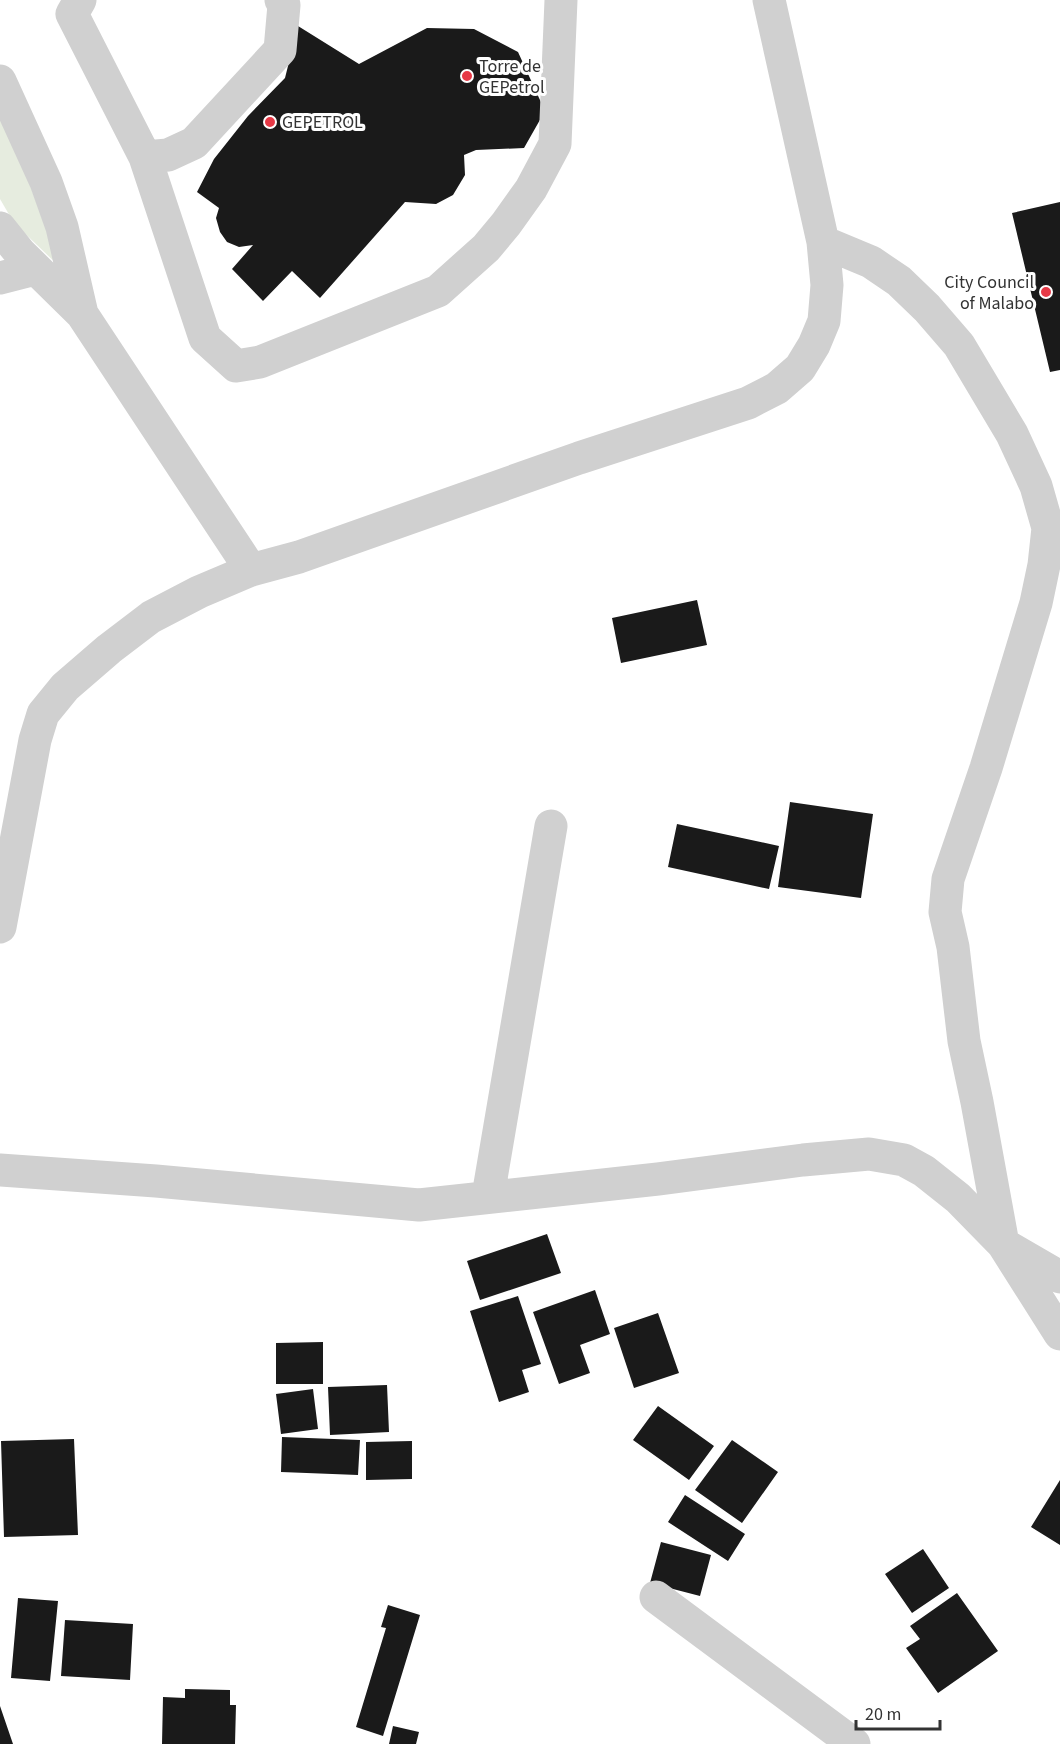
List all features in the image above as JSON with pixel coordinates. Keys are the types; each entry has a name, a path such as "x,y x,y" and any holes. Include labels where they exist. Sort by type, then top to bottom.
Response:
{"street":[{"path":"80,0 72,14 145,157 205,338 236,366 260,362 438,291 486,248 531,189 555,144 561,0"},
{"path":"145,157 168,155 194,143 280,50 284,5 281,0"},
{"path":"0,927 35,740 43,714 65,687 151,617 199,592 251,570 299,557 579,458 748,403 777,387 800,368 814,345 824,321 827,285 823,242 769,0"},
{"path":"0,81 46,182 62,227 82,314"},
{"path":"0,228 35,269 82,314 251,570"},
{"path":"823,242 871,262 899,281 927,308 958,345 1012,434 1036,486 1048,528 1044,565 1050,583 948,879 945,912 952,947 964,1041 1003,1244 1060,1277"},
{"path":"0,278 35,269"},
{"path":"488,1196 551,826"},
{"path":"0,1170 156,1181 419,1205 869,1154 904,1160 924,1171 958,1198 1003,1244 1060,1334"},
{"path":"656,1597 854,1744"}],"shaded area":[{"path":"0,103 60,267 14,223 0,199"}],"building":[{"path":"298,26 359,64 427,28 474,29 518,52 545,111 524,148 476,150 464,155 465,175 453,195 436,204 405,202 320,298 292,271 263,301 232,269 253,245 239,247 227,242 220,232 216,218 219,208 197,192 214,159 248,116 285,78"},
{"name":"City Council of Malabo","path":"1060,202 1060,370 1050,372 1012,213"},
{"path":"697,600 707,645 621,663 612,618"},
{"path":"790,802 873,814 861,898 778,887"},
{"path":"677,824 779,846 769,889 668,867"},
{"path":"547,1234 561,1273 480,1300 467,1261"},
{"path":"595,1290 610,1334 580,1345 590,1373 559,1384 533,1312"},
{"path":"518,1296 541,1364 522,1370 529,1392 499,1402 470,1311"},
{"path":"658,1313 679,1373 634,1388 614,1328"},
{"path":"323,1342 323,1384 276,1384 276,1343"},
{"path":"387,1385 389,1432 330,1435 328,1387"},
{"path":"313,1389 318,1429 281,1434 276,1394"},
{"path":"658,1406 714,1446 689,1480 633,1440"},
{"path":"282,1437 360,1440 358,1475 281,1472"},
{"path":"74,1439 78,1535 4,1537 1,1441"},
{"path":"732,1440 778,1472 742,1523 695,1490"},
{"path":"412,1441 412,1479 366,1480 366,1442"},
{"path":"1060,1480 1060,1545 1031,1527"},
{"path":"685,1495 745,1534 728,1561 668,1522"},
{"path":"661,1542 711,1555 700,1596 650,1583"},
{"path":"923,1549 949,1588 912,1613 885,1574"},
{"path":"957,1593 998,1651 938,1693 906,1648 920,1639 910,1626"},
{"path":"18,1598 58,1601 50,1681 11,1678"},
{"path":"388,1605 420,1615 383,1736 356,1727 386,1628 381,1627"},
{"path":"65,1620 133,1624 130,1680 61,1676"},
{"path":"185,1689 230,1690 230,1705 236,1705 235,1744 162,1744 163,1697 185,1698"},
{"path":"0,1706 13,1744 0,1744"},
{"path":"393,1726 419,1732 416,1744 389,1744"}],"place":[{"name":"Torre de GEPetrol","path":"467,76"},
{"name":"GEPETROL","path":"270,122"},
{"name":"City Council of Malabo","path":"1046,292"}]}
